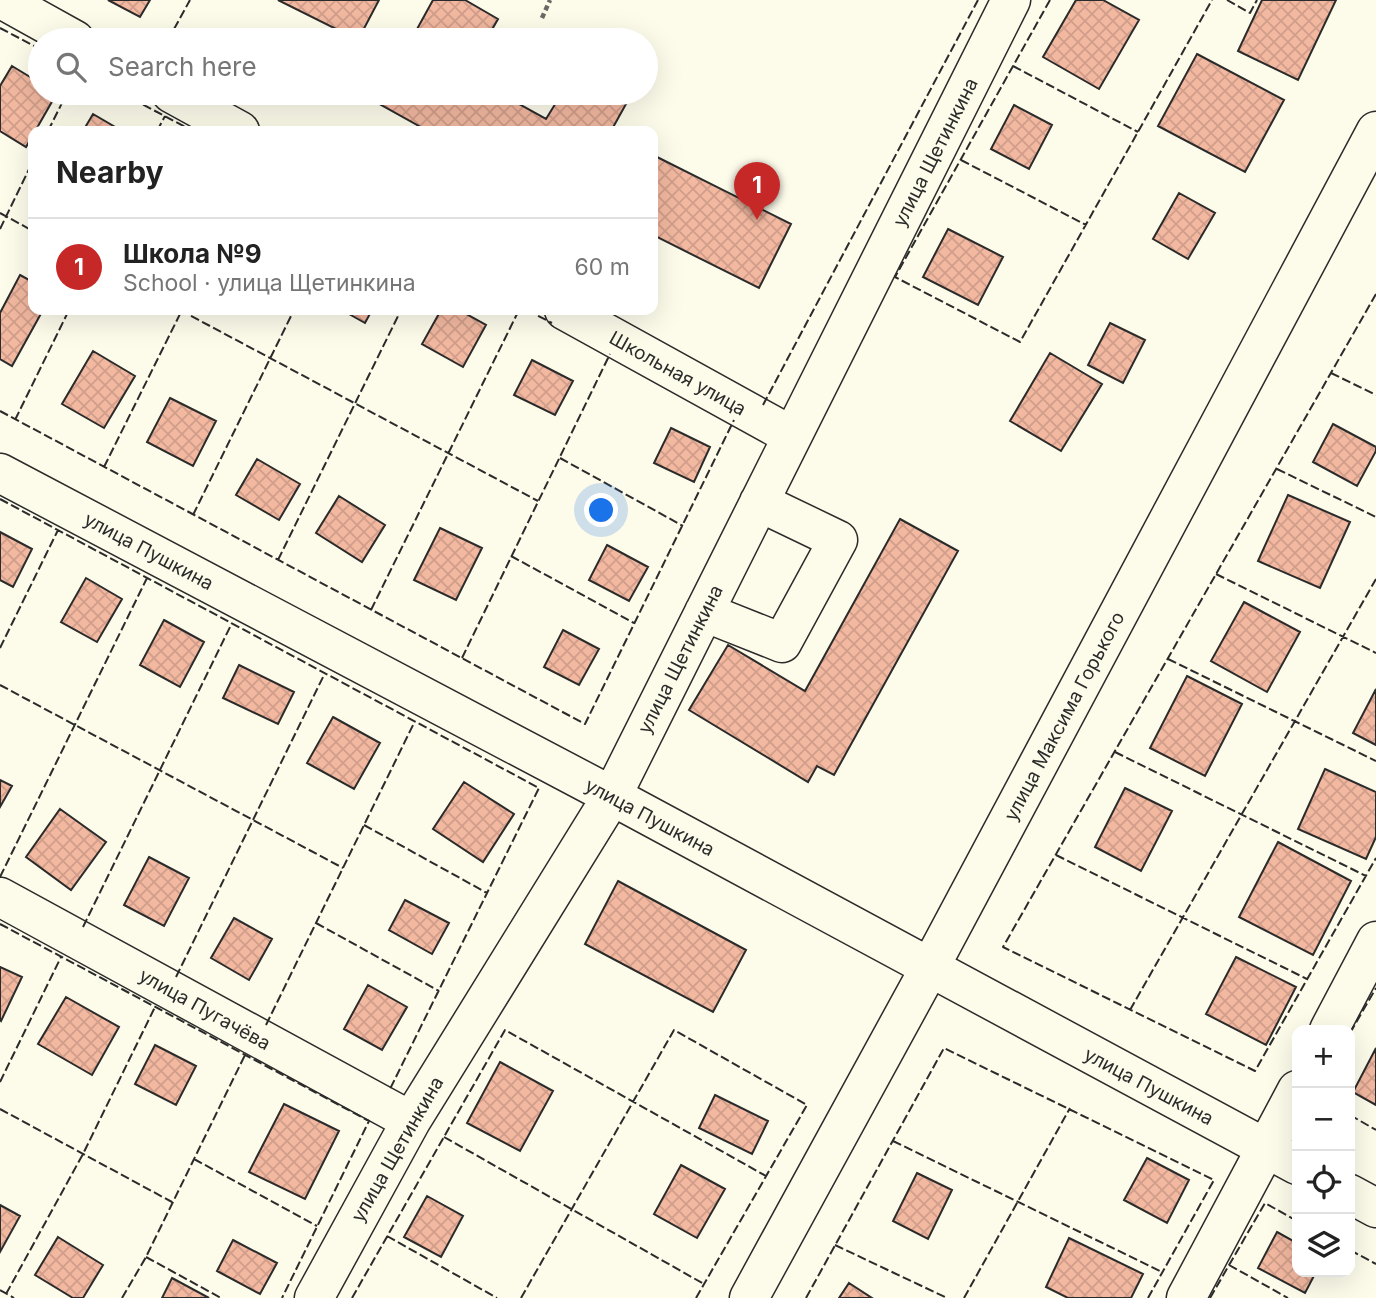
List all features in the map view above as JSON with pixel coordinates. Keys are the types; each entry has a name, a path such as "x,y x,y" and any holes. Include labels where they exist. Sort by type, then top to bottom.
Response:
{"street":[{"path":"3,0 53,28"},
{"name":"улица Щетинкина","path":"314,1298 411,1121 611,796 1012,0"},
{"path":"192,105 231,126"},
{"name":"улица Максима Горького","path":"749,1298 929,969 1376,131"},
{"name":"Школьная улица","path":"573,315 792,436"},
{"name":"улица Пушкина","path":"0,472 611,796 1282,1157"},
{"path":"704,611 782,643 838,540 760,502"},
{"name":"улица Пугачёва","path":"0,897 411,1121"},
{"path":"1332,1025 1376,941"},
{"path":"1186,1298 1282,1157 1292,1112"},
{"path":"1355,1197 1376,1208"}],"path":[{"path":"542,18 550,0"}],"building":[{"path":"108,0 150,0 140,17"},
{"path":"278,0 379,0 364,28 334,28"},
{"path":"433,0 465,0 498,19 493,28 418,28"},
{"path":"1076,0 1103,0 1139,20 1099,89 1043,57"},
{"path":"1262,0 1336,0 1298,80 1238,51"},
{"path":"1197,54 1284,100 1245,172 1158,126"},
{"path":"12,66 28,76 28,105 50,105 38,126 28,126 26,147 0,131 0,86"},
{"path":"381,105 521,105 546,119 555,105 625,105 614,126 419,126"},
{"path":"1014,105 1052,125 1029,169 991,149"},
{"path":"93,114 113,126 86,126"},
{"path":"658,158 791,224 759,288 658,238"},
{"path":"1179,193 1215,213 1188,259 1153,239"},
{"path":"948,229 1003,257 978,305 923,277"},
{"path":"20,275 28,279 28,315 40,315 12,366 0,359 0,313"},
{"path":"351,315 369,315 365,323"},
{"path":"438,315 468,315 486,325 463,367 422,344"},
{"path":"1110,323 1145,340 1123,383 1088,365"},
{"path":"93,351 135,376 104,428 62,404"},
{"path":"1050,353 1102,384 1061,451 1010,421"},
{"path":"532,360 573,381 555,415 514,395"},
{"path":"170,398 216,421 193,466 147,442"},
{"path":"1333,424 1376,447 1357,486 1313,462"},
{"path":"671,428 710,447 694,482 654,463"},
{"path":"257,459 300,484 279,520 236,495"},
{"path":"1288,495 1350,522 1320,588 1258,561"},
{"path":"339,496 385,525 362,562 316,533"},
{"path":"900,519 958,551 834,775 817,766 808,782 689,710 728,645 805,691"},
{"path":"440,528 482,548 456,600 414,580"},
{"path":"0,532 32,549 13,587 0,580"},
{"path":"607,545 648,567 629,601 589,580"},
{"path":"86,578 122,599 97,642 61,622"},
{"path":"1244,602 1300,632 1267,692 1211,661"},
{"path":"164,620 204,642 180,687 140,665"},
{"path":"563,630 599,649 579,685 544,667"},
{"path":"239,665 294,692 278,724 223,698"},
{"path":"1187,676 1242,704 1205,776 1150,748"},
{"path":"1376,689 1376,745 1353,733"},
{"path":"333,717 380,743 354,789 307,763"},
{"path":"1325,769 1376,792 1376,837 1366,859 1298,829"},
{"path":"0,780 12,786 0,807"},
{"path":"464,782 514,814 483,862 433,829"},
{"path":"1125,788 1172,811 1141,871 1095,847"},
{"path":"60,809 106,842 71,890 26,857"},
{"path":"1278,842 1351,881 1313,955 1239,917"},
{"path":"149,857 189,878 164,926 124,905"},
{"path":"618,881 746,950 713,1012 585,944"},
{"path":"405,900 449,923 432,954 389,930"},
{"path":"234,918 272,939 249,980 211,958"},
{"path":"1236,957 1296,987 1266,1045 1206,1014"},
{"path":"0,967 22,977 1,1021 0,1020"},
{"path":"368,985 407,1007 382,1050 344,1029"},
{"path":"66,997 119,1027 92,1075 38,1044"},
{"path":"155,1045 196,1066 176,1105 135,1084"},
{"path":"1376,1048 1376,1105 1355,1093"},
{"path":"500,1062 553,1091 520,1151 467,1123"},
{"path":"715,1095 768,1121 752,1154 699,1128"},
{"path":"284,1104 339,1131 305,1199 249,1172"},
{"path":"1147,1158 1189,1180 1167,1223 1124,1200"},
{"path":"681,1165 725,1189 697,1238 654,1214"},
{"path":"917,1173 952,1190 928,1239 893,1221"},
{"path":"427,1196 463,1216 441,1257 404,1237"},
{"path":"0,1205 20,1216 0,1252"},
{"path":"1277,1232 1292,1240 1292,1277 1313,1277 1305,1293 1258,1268"},
{"path":"58,1237 103,1265 83,1298 73,1298 35,1275"},
{"path":"1069,1238 1143,1274 1131,1298 1068,1298 1046,1287"},
{"path":"233,1240 277,1263 260,1294 217,1271"},
{"path":"172,1278 209,1298 162,1298"},
{"path":"849,1283 872,1298 839,1298"}],"fence":[{"path":"175,28 190,0"},
{"path":"763,405 978,0"},
{"path":"1050,0 895,277 1020,342 1212,0"},
{"path":"1227,0 1250,13 1257,0"},
{"path":"0,28 28,43"},
{"path":"1013,66 1138,132"},
{"path":"50,126 61,105"},
{"path":"144,105 184,126"},
{"path":"160,126 165,116"},
{"path":"961,160 1086,225"},
{"path":"0,229 28,171"},
{"path":"0,213 28,228"},
{"path":"1376,294 1003,947 1255,1071 1376,858"},
{"path":"15,420 67,315"},
{"path":"104,467 180,315"},
{"path":"189,315 538,501"},
{"path":"193,515 292,315"},
{"path":"278,560 399,315"},
{"path":"371,610 517,315"},
{"path":"537,315 552,323"},
{"path":"462,658 610,354"},
{"path":"1331,373 1376,395"},
{"path":"0,411 585,724 734,420"},
{"path":"560,458 683,526"},
{"path":"1277,469 1376,517"},
{"path":"0,499 539,788 389,1091"},
{"path":"0,648 58,530"},
{"path":"511,556 634,623"},
{"path":"1216,574 1376,653"},
{"path":"0,877 147,578"},
{"path":"1130,1010 1376,579"},
{"path":"83,927 232,623"},
{"path":"1168,659 1376,761"},
{"path":"176,977 325,673"},
{"path":"0,685 343,868"},
{"path":"266,1025 415,721"},
{"path":"1115,752 1366,876"},
{"path":"364,825 487,893"},
{"path":"1056,855 1307,979"},
{"path":"316,923 439,991"},
{"path":"0,924 369,1121 282,1298"},
{"path":"0,1082 61,957"},
{"path":"1355,1025 1376,988"},
{"path":"6,1294 83,1154 155,1007"},
{"path":"352,1298 505,1030 766,1176"},
{"path":"521,1298 674,1030 807,1105 696,1298"},
{"path":"806,1298 944,1048 1214,1180 1148,1298"},
{"path":"122,1298 146,1257 245,1055"},
{"path":"964,1298 1070,1108"},
{"path":"0,1109 172,1202"},
{"path":"1355,1118 1376,1130"},
{"path":"444,1137 704,1284"},
{"path":"893,1141 1162,1272"},
{"path":"194,1159 317,1226"},
{"path":"1210,1298 1265,1203 1292,1218"},
{"path":"387,1236 497,1298"},
{"path":"835,1245 947,1298"},
{"path":"1355,1253 1376,1264"},
{"path":"146,1257 221,1298"},
{"path":"1229,1265 1288,1298"},
{"path":"0,1290 14,1298"}],"place":[{"name":"Школа №9","path":"757,220"}]}
